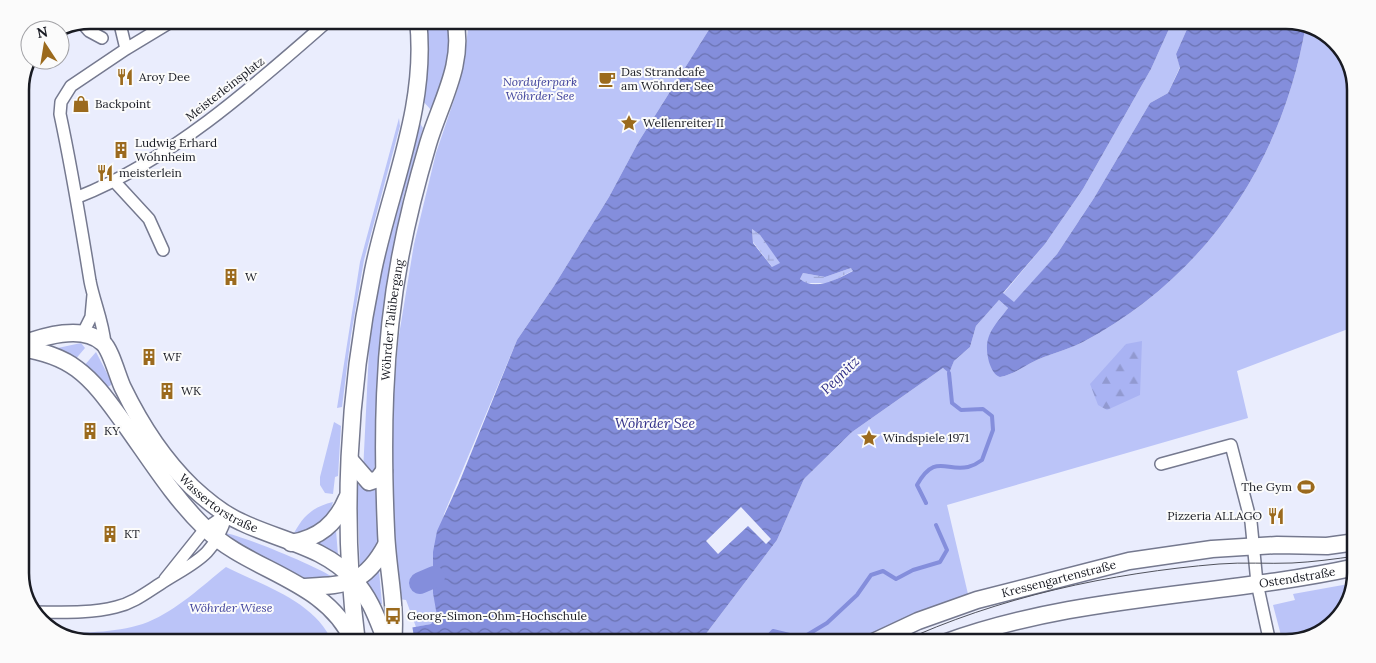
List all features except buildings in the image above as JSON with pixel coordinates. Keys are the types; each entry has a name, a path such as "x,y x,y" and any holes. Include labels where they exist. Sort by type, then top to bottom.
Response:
{"main road":[{"name":"Wöhrder Talübergang","path":"354,634 349,494 358,369 369,289 382,231 415,107 420,66 418,29"},
{"name":"Wöhrder Talübergang","path":"389,634 384,470 384,390 392,307 410,211 428,143 455,66 458,43 456,29"},
{"path":"415,107 426,116 428,143"},
{"path":"29,344 60,335 83,334 105,344"},
{"name":"Wassertorstraße","path":"105,344 122,387 145,427 174,467 201,495 227,514 256,529 329,559 352,580"},
{"name":"Wassertorstraße","path":"29,348 43,352 67,363 85,375 105,397 166,483 211,534 248,561 303,587 332,609 350,634"},
{"path":"105,397 122,387"},
{"path":"350,460 369,482 378,479 384,470"},
{"path":"291,543 311,537 329,526 341,511 349,494"},
{"name":"Ostendstraße","path":"1253,547 1327,546 1347,543"},
{"path":"303,587 352,580 371,570 386,545"},
{"name":"Kressengartenstraße","path":"892,634 948,610 1029,585 1139,559 1253,547"},
{"name":"Ostendstraße","path":"1257,583 1347,568"},
{"name":"Wöhrder Talübergang","path":"352,580 378,615 388,634"},
{"path":"971,634 1008,622 1058,610 1257,583"}],"street":[{"path":"88,29 102,38"},
{"path":"121,29 126,48 159,29"},
{"name":"Meisterleinsplatz","path":"78,197 114,181 185,137 271,71 319,29"},
{"name":"Wassertorstraße","path":"105,344 102,321 93,294 78,197 60,114 61,102 71,86 126,48"},
{"path":"114,181 149,219 163,250"},
{"name":"Wassertorstraße","path":"83,334 91,317 93,294"},
{"path":"1161,464 1231,445 1247,506 1253,547"},
{"path":"163,582 211,534 227,514"},
{"path":"43,612 87,612 116,608 134,602 163,582 197,563 211,534 227,514"},
{"name":"Ostendstraße","path":"1253,547 1257,583"},
{"path":"1257,583 1268,634"}],"green space":[{"path":"422,29 450,29 451,54 432,111 421,99"},
{"name":"Norduferpark Wöhrder See","path":"468,29 709,29 639,141 609,197 554,286 517,340 444,514 434,577 437,619 431,624 416,627 406,600 399,599 395,577 391,470 392,404 399,335 414,244 436,153 458,88"},
{"path":"1169,29 1187,29 1176,54 1180,67 1168,93 1150,103 1094,198 1057,254 1014,303 1003,294 1045,244 1083,189 1151,69"},
{"path":"1304,32 1320,39 1332,49 1341,63 1346,77 1347,329 1237,371 1248,418 947,505 968,594 872,634 706,634 777,540 804,479 852,432 943,368 949,372 954,361 970,347 976,326 999,300 1008,308 996,325 1000,377 1012,373 1038,359 1083,342 1127,315 1167,284 1202,249 1232,210 1258,167 1279,122 1295,74"},
{"path":"399,118 400,126 364,260 351,335 342,407 337,408 360,262"},
{"path":"419,122 423,128 403,198 387,308 374,476 363,472 370,330 376,284"},
{"path":"752,229 760,235 781,263 773,268 753,242"},
{"path":"851,268 854,270 829,283 804,283 800,279 803,273 825,277"},
{"path":"1142,341 1140,395 1107,410 1098,405 1090,384 1126,344"},
{"path":"81,343 85,348 74,361 53,349"},
{"path":"96,352 111,381 111,385 106,388 83,367"},
{"path":"334,422 341,426 338,476 335,477 333,494 325,493 320,485 320,477"},
{"path":"357,484 368,489 376,488 378,524 375,551 360,569"},
{"path":"333,502 331,509 319,525 307,531 294,533 302,521 315,509"},
{"path":"336,530 338,555 313,543"},
{"path":"225,533 281,553 333,578 312,581 244,548"},
{"name":"Wöhrder Wiese","path":"226,567 287,596 314,616 328,634 77,633 137,626 159,617 198,590"},
{"path":"379,571 382,604 379,605 366,584"},
{"path":"1346,584 1335,611 1324,622 1310,630 1295,634 1281,634 1273,605 1295,600 1293,594"}],"water":[{"name":"Wöhrder See","path":"709,29 1169,29 1151,69 1083,189 1045,244 1003,293 1014,302 1057,254 1094,198 1150,103 1168,93 1180,68 1176,54 1187,29 1295,29 1304,32 1295,74 1279,122 1258,167 1232,210 1202,249 1167,284 1127,315 1083,342 1038,359 1012,373 1000,377 994,373 987,353 988,338 1008,308 999,300 976,326 970,347 954,361 949,373 943,368 852,432 804,479 777,540 706,634 377,634 431,624 437,616 433,593 433,552 437,531 459,483 517,340 554,286 609,197 639,141","holes":["752,229 760,235 780,263 772,267 753,243","851,268 853,271 820,284 806,283 800,279 803,273 825,277"]}],"pier":[{"path":"741,507 771,539 766,544 748,526 718,554 706,541"},
{"path":"412,625 414,634 364,634"}],"waterway":[{"path":"926,503 917,485 923,475 929,469 935,467 968,467 982,460 993,430 992,416 983,409 961,410 952,403 949,373"},
{"path":"809,634 827,623 857,595 871,575 883,571 896,579 913,570 940,562 947,550 936,525"},
{"path":"420,583 434,577"},
{"path":"770,634 773,631 785,634"}],"tram line":[{"path":"920,634 1015,600 1096,581 1178,568 1219,564 1292,563 1347,557"}],"place":[{"name":"Aroy Dee","path":"125,77"},
{"name":"Das Strandcafe am Wöhrder See","path":"607,79"},
{"name":"Backpoint","path":"81,104"},
{"name":"Wellenreiter II","path":"629,123"},
{"name":"Ludwig Erhard Wohnheim","path":"121,150"},
{"name":"meisterlein","path":"105,173"},
{"name":"W","path":"231,277"},
{"name":"WF","path":"149,357"},
{"name":"WK","path":"167,391"},
{"name":"KY","path":"90,431"},
{"name":"Windspiele 1971","path":"869,438"},
{"name":"The Gym","path":"1306,487"},
{"name":"Pizzeria ALLAGO","path":"1276,516"},
{"name":"KT","path":"110,534"},
{"name":"Georg-Simon-Ohm-Hochschule","path":"393,616"}],"water label":[{"name":"Pegnitz","path":"840,375"}]}
